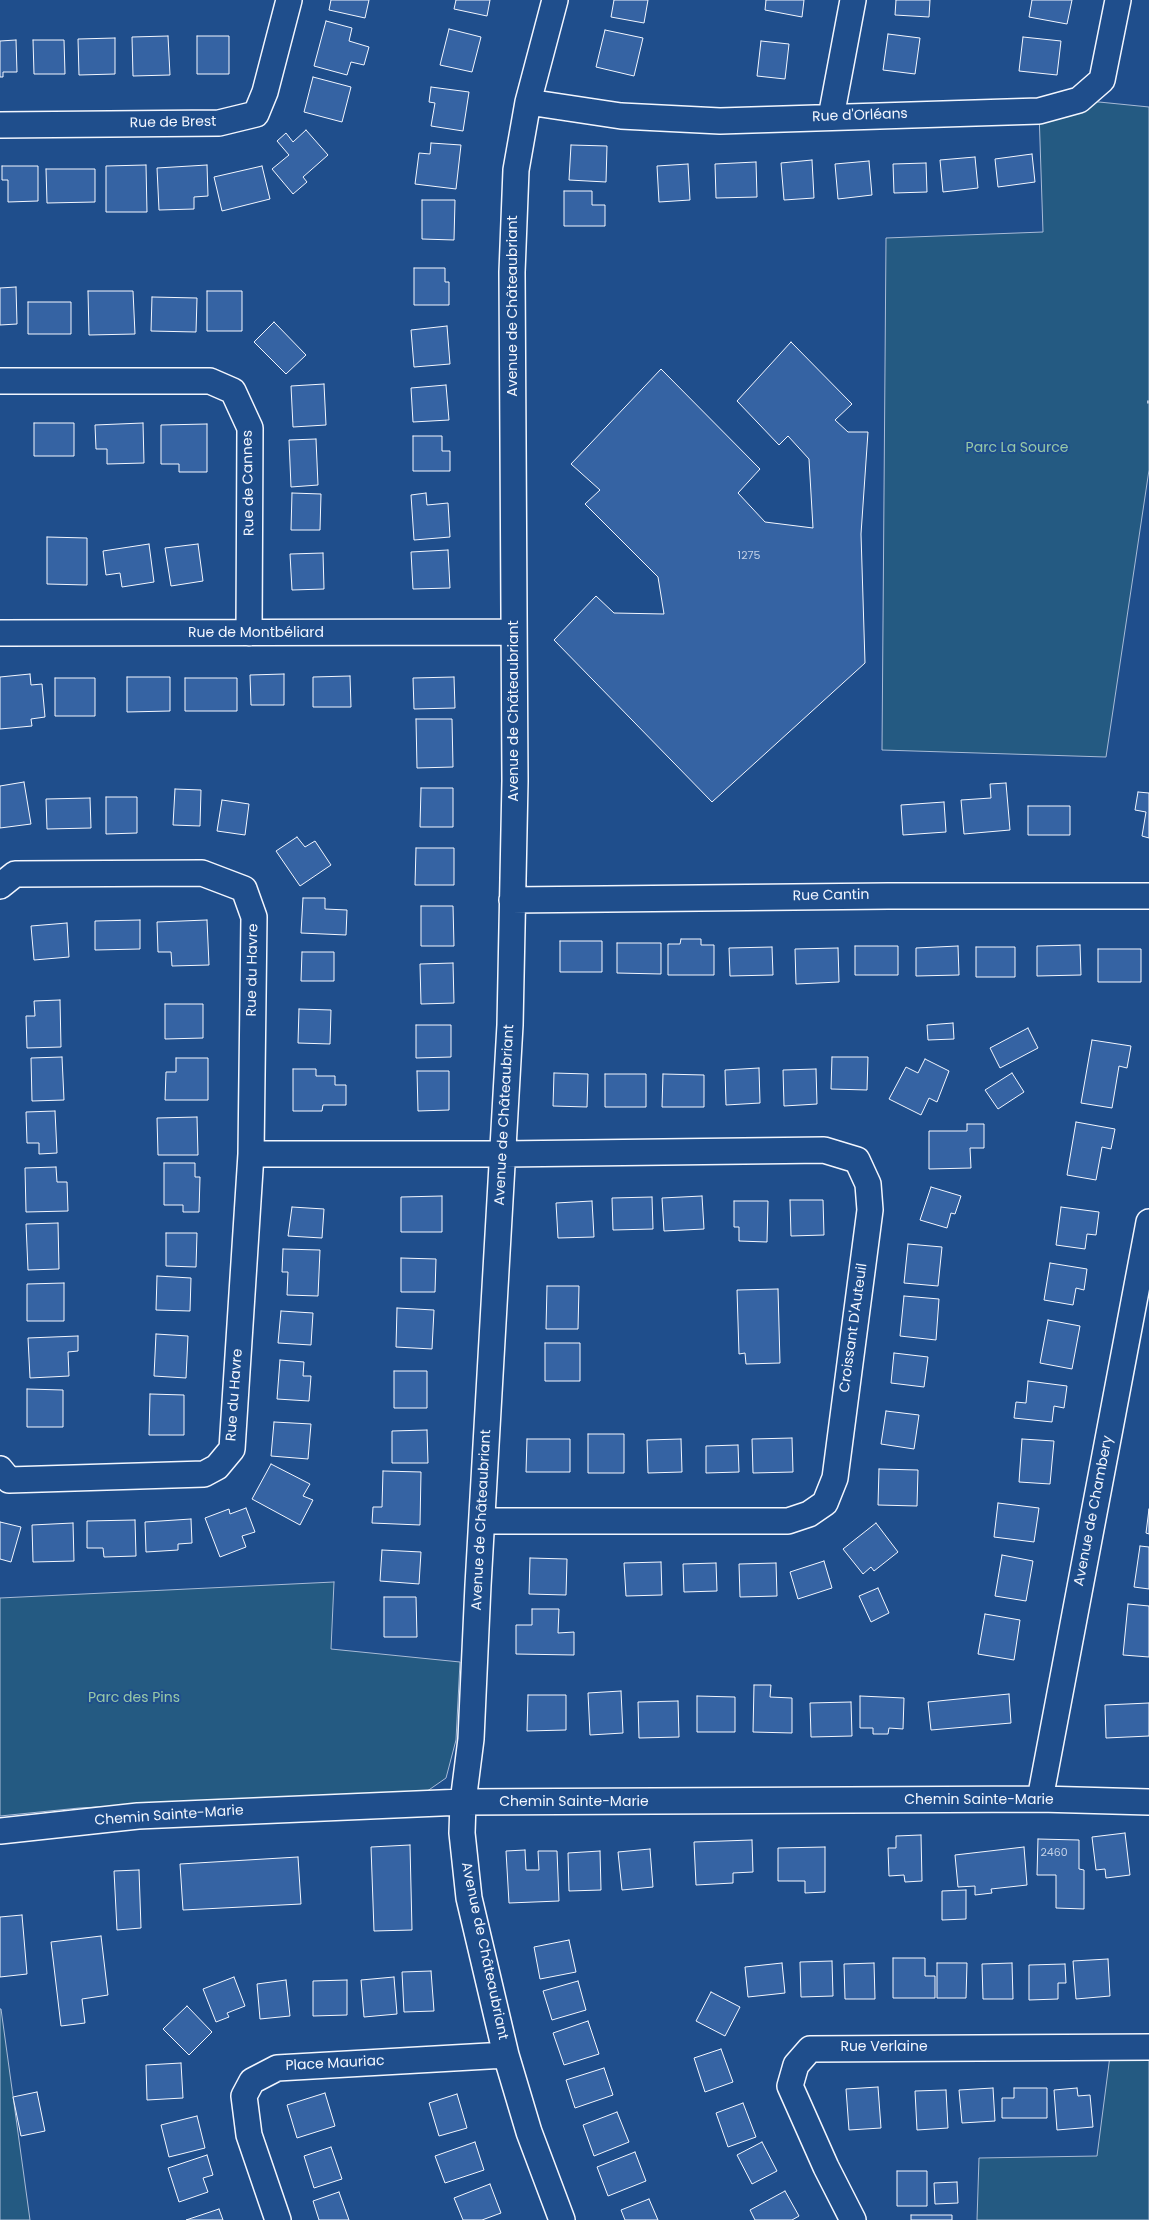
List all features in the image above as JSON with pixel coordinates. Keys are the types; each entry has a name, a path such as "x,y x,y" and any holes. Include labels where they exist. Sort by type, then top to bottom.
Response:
{"street":[{"name":"Rue de Brest","path":"0,125 219,123 256,114 265,92 289,0"},
{"name":"Avenue de Châteaubriant","path":"555,0 528,102 516,170 513,228 515,781 512,900 503,1154 471,1739 463,1802 463,1854 469,1898 506,2055 529,2132 562,2220"},
{"path":"831,117 852,0"},
{"name":"Rue d'Orléans","path":"528,102 621,116 700,120 1039,111 1079,100 1102,80 1118,0"},
{"name":"Rue de Cannes","path":"0,381 210,381 233,391 250,428 249,633"},
{"name":"Rue de Montbéliard","path":"0,633 513,632"},
{"name":"Rue du Havre","path":"0,886 15,874 202,873 244,889 254,918 251,1154 232,1449 217,1467 204,1474 9,1480 0,1469"},
{"name":"Rue Cantin","path":"512,900 888,896 1149,896"},
{"name":"Croissant D'Auteuil","path":"482,1521 788,1521 809,1514 825,1503 834,1478 870,1210 868,1184 857,1160 824,1150 503,1154"},
{"path":"251,1154 503,1154"},
{"name":"Avenue de Chambery","path":"1040,1799 1149,1222"},
{"name":"Chemin Sainte-Marie","path":"0,1831 138,1816 463,1802 1040,1799 1149,1802"},
{"name":"Rue Verlaine","path":"853,2220 826,2167 790,2086 796,2065 810,2049 1149,2048"},
{"name":"Place Mauriac","path":"278,2220 249,2135 244,2096 252,2081 277,2068 506,2055"}],"green space":[{"name":"Parc La Source","path":"1079,100 1149,107 1149,470 1106,757 882,750 886,238 1043,232 1039,111"},
{"name":"Parc des Pins","path":"334,1582 331,1649 460,1662 456,1740 446,1778 423,1794 240,1799 79,1808 0,1816 0,1598"},
{"path":"1,2009 30,2220 0,2220"},
{"path":"1111,2048 1149,2048 1149,2220 977,2220 979,2158 1097,2156"}],"building":[{"path":"331,0 369,0 365,18 329,10"},
{"path":"456,0 490,0 487,16 454,9"},
{"path":"614,0 648,0 644,23 611,17"},
{"path":"766,0 804,0 802,17 765,10"},
{"path":"896,0 930,0 929,17 895,15"},
{"path":"1032,0 1072,0 1067,24 1029,17"},
{"path":"326,21 352,28 349,41 369,47 364,65 351,62 347,75 314,66"},
{"path":"449,29 481,37 472,72 440,65"},
{"path":"605,30 643,38 634,76 596,67"},
{"path":"888,34 920,38 915,74 883,70"},
{"path":"168,36 170,75 133,76 132,37"},
{"path":"197,36 229,36 229,74 197,74"},
{"path":"1023,37 1061,41 1057,75 1019,71"},
{"path":"115,38 115,74 79,75 78,39"},
{"path":"16,40 17,72 3,72 3,77 0,77 0,41"},
{"path":"33,40 64,40 65,74 34,74"},
{"path":"761,41 789,44 785,79 757,76"},
{"path":"313,77 351,87 342,122 304,112"},
{"path":"431,87 469,92 463,131 431,126 435,103 429,102"},
{"path":"306,130 328,155 303,177 307,182 293,194 272,169 289,155 277,141 286,133 293,142"},
{"path":"431,143 461,145 456,189 415,184 419,153 430,154"},
{"path":"571,145 607,146 606,182 569,180"},
{"path":"1032,154 1035,182 998,187 995,159"},
{"path":"975,157 978,188 943,192 940,160"},
{"path":"812,160 814,198 784,200 781,163"},
{"path":"869,161 872,195 838,199 835,164"},
{"path":"756,162 757,197 716,198 715,164"},
{"path":"926,163 927,192 894,193 893,164"},
{"path":"688,164 690,200 659,202 657,166"},
{"path":"146,165 147,212 106,212 106,166"},
{"path":"207,165 208,196 194,197 194,209 159,210 157,168"},
{"path":"2,166 38,166 38,201 8,202 8,180 2,180"},
{"path":"262,166 270,199 222,211 214,177"},
{"path":"46,169 95,169 95,202 47,203"},
{"path":"564,191 592,191 592,205 605,205 605,226 564,226"},
{"path":"422,200 455,200 454,240 422,239"},
{"path":"414,268 445,268 445,282 449,282 449,305 414,305"},
{"path":"16,287 17,324 0,325 0,288"},
{"path":"88,291 133,291 135,334 89,335"},
{"path":"207,291 242,291 242,331 207,331"},
{"path":"152,297 197,298 196,332 151,331"},
{"path":"28,302 71,302 71,334 28,334"},
{"path":"274,322 306,355 286,374 254,342"},
{"path":"447,326 450,364 414,367 411,330"},
{"path":"791,342 852,404 835,420 848,432 868,432 861,534 865,663 712,802 554,640 596,596 614,613 664,614 658,577 585,504 600,490 571,464 661,369 760,469 738,493 765,522 813,528 809,459 788,436 779,445 737,401"},
{"path":"324,384 326,425 293,427 291,386"},
{"path":"446,385 449,420 413,422 411,388"},
{"path":"34,423 74,423 74,456 34,456"},
{"path":"143,423 144,463 107,464 107,449 96,449 95,425"},
{"path":"207,424 207,472 179,472 179,464 161,464 161,425"},
{"path":"413,436 442,436 442,451 450,451 450,471 413,471"},
{"path":"316,439 318,485 291,487 289,440"},
{"path":"292,493 321,494 320,530 291,530"},
{"path":"426,493 427,505 448,503 450,537 414,540 411,495"},
{"path":"47,537 87,538 87,585 47,584"},
{"path":"149,544 154,582 122,587 120,573 106,575 103,551"},
{"path":"198,544 203,581 171,586 165,548"},
{"path":"448,550 450,588 413,589 411,552"},
{"path":"323,553 324,589 292,590 290,554"},
{"path":"30,674 31,685 42,684 45,717 31,719 32,726 0,729 0,677"},
{"path":"284,674 284,705 251,705 250,675"},
{"path":"350,676 351,707 313,707 313,677"},
{"path":"127,677 170,677 170,711 127,712"},
{"path":"454,677 455,708 414,709 413,678"},
{"path":"55,678 95,678 95,716 55,716"},
{"path":"185,678 237,678 237,711 185,711"},
{"path":"416,719 452,719 453,767 417,768"},
{"path":"24,782 31,824 0,828 0,786"},
{"path":"1006,783 1010,830 964,834 961,800 991,798 990,784"},
{"path":"421,788 453,788 453,827 420,827"},
{"path":"175,789 201,790 200,826 173,825"},
{"path":"1138,792 1149,793 1149,838 1142,836 1146,812 1135,810"},
{"path":"106,797 137,797 137,833 106,834"},
{"path":"90,798 91,828 47,829 46,799"},
{"path":"222,800 249,804 245,835 217,831"},
{"path":"944,802 946,832 903,835 901,805"},
{"path":"1028,806 1070,806 1070,835 1028,835"},
{"path":"297,837 305,847 315,841 331,865 300,886 276,851"},
{"path":"416,848 454,848 454,885 415,885"},
{"path":"303,898 325,898 325,909 347,910 346,935 301,933"},
{"path":"421,906 453,906 454,946 421,946"},
{"path":"140,920 140,949 95,950 95,921"},
{"path":"207,920 209,965 172,966 171,952 158,952 157,922"},
{"path":"67,923 69,957 34,960 31,926"},
{"path":"681,939 701,939 701,945 714,945 714,975 668,975 668,944 680,944"},
{"path":"560,941 602,941 602,972 560,972"},
{"path":"617,943 661,943 661,974 617,973"},
{"path":"1080,945 1081,975 1037,976 1037,946"},
{"path":"855,946 898,946 898,975 855,975"},
{"path":"958,946 959,975 916,976 916,948"},
{"path":"772,947 773,975 730,976 729,948"},
{"path":"976,947 1015,947 1015,977 976,977"},
{"path":"838,948 839,982 796,984 795,949"},
{"path":"1098,949 1141,949 1141,982 1098,982"},
{"path":"302,952 334,952 334,981 301,981"},
{"path":"453,963 454,1003 421,1004 420,964"},
{"path":"60,1000 61,1047 27,1048 26,1016 35,1016 34,1001"},
{"path":"165,1004 203,1004 203,1038 165,1039"},
{"path":"299,1009 331,1010 330,1044 298,1043"},
{"path":"953,1023 954,1039 928,1040 927,1025"},
{"path":"416,1025 451,1025 451,1057 416,1058"},
{"path":"1028,1028 1038,1048 1000,1068 990,1048"},
{"path":"1092,1040 1131,1046 1127,1068 1119,1066 1112,1108 1081,1103"},
{"path":"62,1057 64,1100 32,1101 31,1058"},
{"path":"832,1057 868,1057 867,1090 831,1089"},
{"path":"176,1058 208,1058 208,1100 165,1100 166,1072 176,1072"},
{"path":"925,1059 949,1071 937,1102 929,1098 921,1115 889,1099 906,1067 918,1073"},
{"path":"759,1068 760,1103 726,1105 725,1070"},
{"path":"293,1069 316,1069 316,1076 335,1076 335,1085 346,1085 346,1105 323,1105 322,1111 293,1111"},
{"path":"816,1069 817,1104 784,1106 783,1070"},
{"path":"417,1071 449,1071 449,1110 418,1111"},
{"path":"554,1073 588,1074 587,1107 553,1106"},
{"path":"1012,1073 1024,1092 998,1109 985,1090"},
{"path":"605,1074 646,1074 646,1107 605,1107"},
{"path":"663,1074 704,1075 704,1107 662,1107"},
{"path":"55,1111 57,1153 39,1154 39,1143 27,1143 26,1112"},
{"path":"197,1117 198,1155 158,1155 157,1118"},
{"path":"1076,1122 1115,1129 1111,1149 1102,1147 1096,1180 1067,1175"},
{"path":"967,1124 984,1124 984,1148 970,1148 971,1168 929,1169 929,1131 967,1131"},
{"path":"164,1163 195,1163 195,1177 200,1177 199,1212 183,1212 183,1205 164,1205"},
{"path":"56,1167 57,1182 67,1182 68,1211 26,1212 25,1168"},
{"path":"931,1187 961,1196 955,1214 951,1213 947,1228 920,1220"},
{"path":"442,1196 442,1232 401,1232 401,1197"},
{"path":"702,1196 704,1229 664,1231 662,1198"},
{"path":"652,1197 653,1229 613,1230 612,1198"},
{"path":"790,1200 823,1200 824,1235 791,1236"},
{"path":"592,1201 594,1237 558,1238 556,1203"},
{"path":"734,1201 768,1201 767,1242 739,1241 739,1227 734,1227"},
{"path":"292,1207 324,1209 322,1238 288,1236"},
{"path":"1061,1207 1099,1212 1096,1235 1087,1234 1085,1249 1056,1245"},
{"path":"58,1223 59,1269 28,1270 26,1224"},
{"path":"166,1233 197,1233 196,1267 166,1266"},
{"path":"908,1244 942,1247 938,1286 904,1283"},
{"path":"283,1249 320,1250 318,1296 287,1295 288,1272 282,1272"},
{"path":"401,1258 436,1259 435,1292 401,1292"},
{"path":"1050,1263 1087,1269 1084,1290 1076,1288 1073,1305 1044,1300"},
{"path":"157,1276 191,1278 190,1311 156,1310"},
{"path":"64,1283 64,1321 27,1321 27,1284"},
{"path":"547,1286 579,1286 578,1329 546,1329"},
{"path":"778,1289 780,1363 746,1364 745,1353 739,1354 737,1290"},
{"path":"904,1296 939,1299 936,1340 900,1336"},
{"path":"397,1308 434,1310 432,1349 396,1347"},
{"path":"281,1311 313,1313 311,1345 278,1343"},
{"path":"1048,1320 1080,1326 1072,1369 1040,1363"},
{"path":"156,1334 188,1336 186,1378 154,1376"},
{"path":"78,1336 78,1351 68,1352 69,1376 30,1378 28,1338"},
{"path":"545,1343 580,1343 580,1381 545,1381"},
{"path":"894,1353 928,1357 924,1387 891,1383"},
{"path":"280,1360 304,1362 303,1376 311,1376 309,1401 277,1399"},
{"path":"394,1371 427,1371 427,1408 394,1408"},
{"path":"1028,1381 1067,1386 1064,1408 1054,1406 1052,1422 1014,1418 1016,1402 1026,1403"},
{"path":"27,1389 63,1390 63,1427 27,1427"},
{"path":"150,1394 184,1395 184,1435 149,1435"},
{"path":"886,1411 919,1415 914,1449 881,1444"},
{"path":"274,1422 311,1424 308,1459 271,1456"},
{"path":"427,1430 428,1463 392,1463 392,1431"},
{"path":"588,1434 624,1434 624,1473 588,1473"},
{"path":"792,1438 793,1472 753,1473 752,1439"},
{"path":"527,1439 570,1439 570,1472 526,1472"},
{"path":"681,1439 682,1472 648,1473 647,1440"},
{"path":"1022,1439 1054,1441 1050,1484 1019,1482"},
{"path":"738,1445 739,1472 706,1473 706,1446"},
{"path":"271,1464 310,1484 303,1496 313,1500 300,1525 252,1499"},
{"path":"879,1469 918,1470 917,1506 878,1505"},
{"path":"383,1471 421,1472 420,1525 372,1523 373,1507 382,1507"},
{"path":"998,1503 1039,1508 1034,1542 994,1537"},
{"path":"246,1508 255,1532 242,1536 246,1547 220,1557 205,1518 229,1509 230,1514"},
{"path":"1149,1509 1149,1534 1146,1533"},
{"path":"191,1519 192,1543 178,1544 178,1550 146,1552 145,1522"},
{"path":"135,1520 136,1556 104,1557 103,1548 87,1548 87,1521"},
{"path":"0,1522 21,1527 11,1562 0,1559"},
{"path":"73,1523 74,1561 33,1562 32,1525"},
{"path":"876,1523 898,1552 874,1571 871,1567 863,1574 843,1549"},
{"path":"1140,1546 1149,1547 1149,1589 1134,1587"},
{"path":"382,1550 421,1552 419,1584 380,1581"},
{"path":"1002,1555 1033,1561 1026,1601 995,1596"},
{"path":"530,1558 567,1559 566,1595 529,1594"},
{"path":"824,1561 832,1588 798,1599 790,1572"},
{"path":"661,1562 662,1595 626,1596 624,1563"},
{"path":"716,1563 717,1591 684,1592 683,1564"},
{"path":"776,1563 777,1596 740,1597 739,1564"},
{"path":"878,1588 889,1613 871,1622 859,1596"},
{"path":"384,1597 416,1597 417,1637 384,1637"},
{"path":"1128,1604 1149,1606 1149,1657 1123,1655"},
{"path":"532,1609 559,1609 558,1633 574,1632 574,1655 516,1654 516,1625 532,1625"},
{"path":"985,1614 1020,1620 1014,1660 978,1654"},
{"path":"754,1685 771,1685 770,1697 792,1698 792,1733 753,1732"},
{"path":"621,1691 623,1733 590,1735 588,1693"},
{"path":"1009,1694 1011,1723 931,1730 928,1702"},
{"path":"528,1695 566,1695 566,1730 527,1731"},
{"path":"697,1696 735,1697 735,1732 697,1732"},
{"path":"860,1696 904,1698 903,1729 889,1728 888,1734 873,1734 873,1728 860,1728"},
{"path":"678,1701 679,1737 639,1738 638,1702"},
{"path":"851,1702 852,1736 811,1737 810,1703"},
{"path":"1149,1703 1149,1736 1106,1738 1105,1705"},
{"path":"1125,1833 1130,1875 1106,1878 1105,1869 1096,1870 1092,1837"},
{"path":"921,1835 922,1881 905,1882 904,1875 889,1876 888,1848 896,1848 896,1836"},
{"path":"1038,1839 1079,1840 1079,1869 1084,1870 1084,1909 1056,1908 1056,1875 1037,1875"},
{"path":"752,1840 753,1872 733,1873 733,1883 696,1885 694,1842"},
{"path":"410,1845 412,1930 374,1931 371,1847"},
{"path":"825,1847 825,1892 805,1893 805,1881 778,1881 778,1848"},
{"path":"1024,1847 1027,1885 991,1889 992,1893 975,1895 975,1886 958,1887 955,1855"},
{"path":"650,1849 653,1887 622,1890 618,1852"},
{"path":"525,1850 526,1870 539,1870 538,1851 557,1851 559,1901 509,1903 506,1851"},
{"path":"600,1851 601,1890 569,1891 568,1853"},
{"path":"298,1857 301,1904 183,1910 180,1864"},
{"path":"139,1870 141,1928 117,1930 114,1871"},
{"path":"966,1890 966,1919 942,1920 942,1891"},
{"path":"22,1915 27,1974 0,1977 0,1917"},
{"path":"101,1936 108,1995 82,1999 85,2023 61,2026 51,1942"},
{"path":"569,1940 576,1972 540,1979 534,1947"},
{"path":"893,1958 925,1958 925,1976 935,1976 935,1998 893,1998"},
{"path":"1108,1959 1110,1996 1076,1999 1073,1961"},
{"path":"832,1961 833,1996 801,1997 800,1962"},
{"path":"782,1963 785,1993 748,1997 745,1967"},
{"path":"874,1963 875,1999 845,1999 844,1964"},
{"path":"937,1963 967,1963 966,1998 937,1998"},
{"path":"1012,1963 1013,1999 983,1999 982,1964"},
{"path":"1065,1964 1066,1983 1058,1983 1058,1999 1029,2000 1029,1965"},
{"path":"431,1971 434,2011 404,2012 402,1972"},
{"path":"234,1977 245,2006 227,2013 229,2017 216,2022 203,1989"},
{"path":"394,1977 397,2014 364,2017 361,1980"},
{"path":"286,1980 290,2016 260,2019 257,1984"},
{"path":"347,1980 347,2015 313,2016 313,1981"},
{"path":"578,1981 586,2010 552,2020 543,1991"},
{"path":"711,1992 740,2007 725,2036 696,2021"},
{"path":"187,2006 212,2032 189,2055 163,2029"},
{"path":"588,2021 599,2054 564,2065 553,2033"},
{"path":"721,2049 733,2082 705,2092 694,2058"},
{"path":"181,2063 183,2098 147,2100 146,2065"},
{"path":"604,2068 613,2095 575,2108 566,2080"},
{"path":"878,2087 881,2128 849,2130 846,2089"},
{"path":"993,2088 995,2121 962,2123 959,2090"},
{"path":"1014,2088 1047,2088 1047,2118 1002,2118 1002,2098 1014,2098"},
{"path":"1077,2088 1078,2096 1090,2095 1093,2127 1057,2130 1054,2090"},
{"path":"946,2090 948,2128 917,2130 915,2091"},
{"path":"37,2092 45,2131 21,2136 13,2097"},
{"path":"325,2093 335,2126 297,2138 287,2105"},
{"path":"457,2094 467,2128 439,2136 429,2103"},
{"path":"743,2103 756,2137 728,2147 716,2113"},
{"path":"617,2112 629,2142 594,2156 583,2125"},
{"path":"197,2116 205,2148 169,2157 161,2125"},
{"path":"475,2142 484,2170 445,2183 435,2156"},
{"path":"762,2142 777,2171 752,2184 737,2155"},
{"path":"331,2147 342,2179 314,2188 304,2156"},
{"path":"635,2152 646,2181 608,2196 597,2167"},
{"path":"207,2155 213,2175 203,2178 208,2192 179,2202 168,2168"},
{"path":"897,2171 927,2171 927,2206 897,2206"},
{"path":"957,2182 958,2203 935,2204 934,2183"},
{"path":"490,2184 501,2213 482,2220 463,2220 454,2198"},
{"path":"785,2191 799,2216 792,2220 755,2220 750,2210"},
{"path":"339,2192 349,2220 319,2220 313,2201"},
{"path":"649,2199 658,2220 625,2220 621,2210"},
{"path":"219,2209 223,2220 186,2220"},
{"path":"911,2215 952,2215 952,2220 911,2220"}]}
